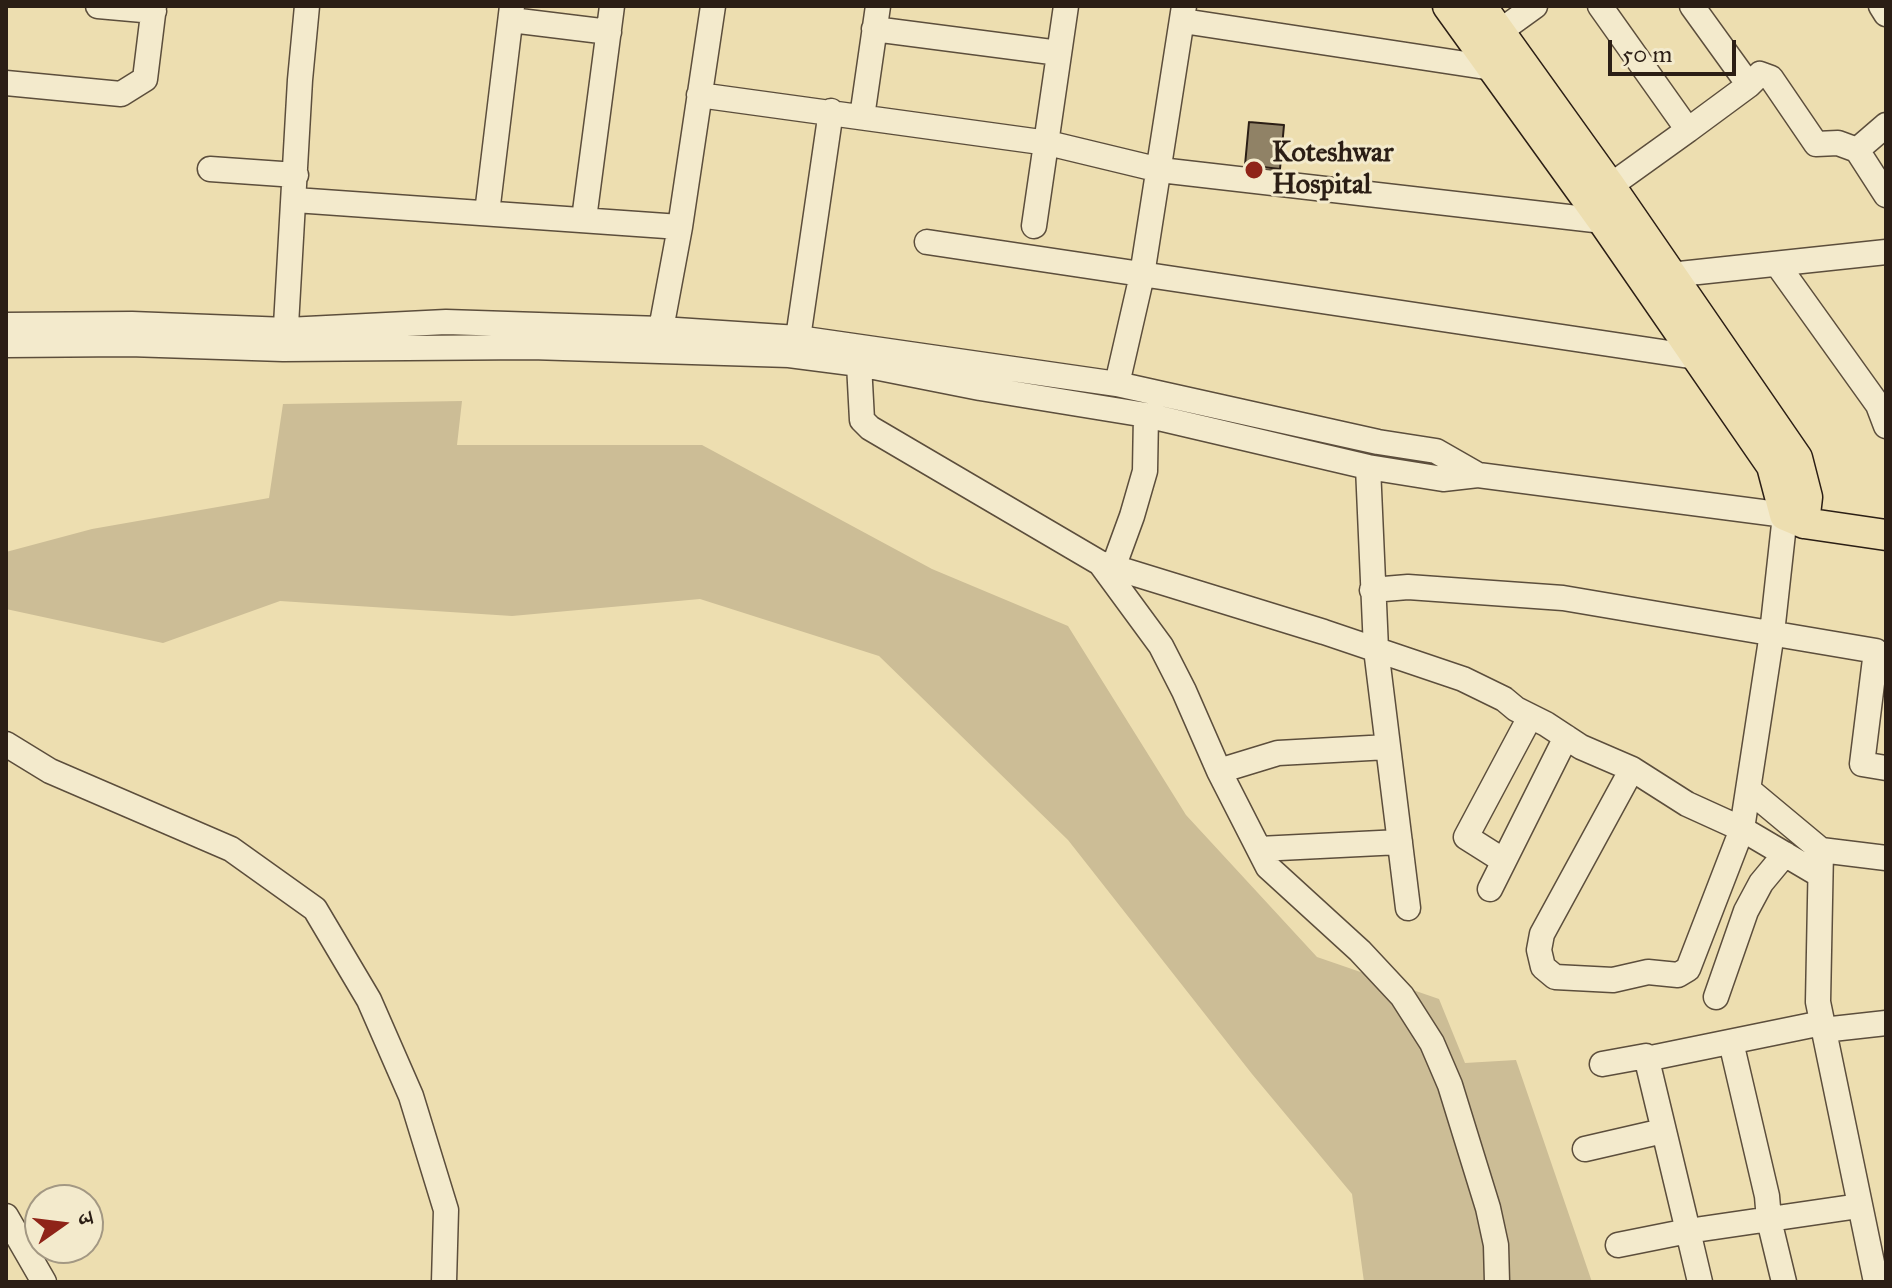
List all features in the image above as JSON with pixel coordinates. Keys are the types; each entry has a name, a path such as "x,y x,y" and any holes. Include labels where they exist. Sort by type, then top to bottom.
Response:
{"main road":[{"path":"1448,6 1603,221 1772,466 1794,519"},
{"path":"1481,6 1610,186 1797,458 1807,497 1794,519"},
{"path":"1794,519 1886,535"}],"street":[{"path":"6,83 121,94 145,79 154,8 98,6"},
{"path":"285,339 307,6"},
{"path":"584,219 612,6"},
{"path":"661,329 680,227 713,6"},
{"path":"1034,226 1066,6"},
{"path":"1499,32 1535,6"},
{"path":"1600,6 1688,130"},
{"path":"1692,6 1749,85"},
{"path":"1881,6 1886,14"},
{"path":"487,213 512,13 609,32"},
{"path":"1117,384 1142,275 1184,13 1492,68"},
{"path":"862,117 876,17 1059,53"},
{"path":"1610,186 1760,74 1771,78 1816,144 1838,143 1857,150 1886,195"},
{"path":"699,95 1048,143 1160,170 1603,221"},
{"path":"798,338 831,111"},
{"path":"1857,150 1886,125"},
{"path":"210,169 296,175"},
{"path":"295,200 680,227"},
{"path":"927,242 1696,357"},
{"path":"1670,275 1886,252"},
{"path":"1777,264 1878,405 1886,426"},
{"path":"6,325 132,324 285,339 446,322 661,329 798,338 1117,384 1378,442 1436,451 1478,475"},
{"path":"6,345 285,339 789,355 859,364 980,388 1146,415 1368,467 1443,479 1478,475 1794,519 1772,633 1742,829 1688,969 1678,975 1648,972 1613,980 1555,977 1543,967 1539,950 1542,934 1632,769"},
{"path":"859,364 862,420 870,428 1106,566 1463,679 1504,699 1581,747 1632,769 1687,804 1742,829 1820,875"},
{"path":"1106,566 1132,516 1145,471 1146,415"},
{"path":"1368,467 1376,649 1408,908"},
{"path":"1106,566 1161,646 1268,867 1360,951 1402,996 1432,1043 1450,1085 1488,1208 1496,1245 1497,1282"},
{"path":"1372,590 1408,587 1563,598 1876,651 1877,717 1862,764 1886,768"},
{"path":"1504,861 1466,837 1530,717"},
{"path":"1490,889 1566,737"},
{"path":"6,744 50,771 231,849 315,909 369,1000 411,1096 446,1210 444,1282"},
{"path":"1219,771 1278,753 1388,747"},
{"path":"1749,790 1821,850 1886,858"},
{"path":"1259,849 1400,842"},
{"path":"1821,850 1818,1002 1876,1282"},
{"path":"1716,997 1746,911 1761,883 1785,854"},
{"path":"1646,1059 1822,1026 1886,1023"},
{"path":"1731,1042 1784,1282"},
{"path":"1602,1064 1646,1056 1700,1282"},
{"path":"1585,1149 1663,1131"},
{"path":"1618,1245 1688,1231 1859,1206"},
{"path":"6,1216 44,1282"}],"shaded area":[{"path":"462,401 457,445 702,445 932,569 1068,626 1186,815 1317,957 1439,999 1465,1063 1516,1060 1592,1282 1364,1282 1352,1194 1252,1074 1068,840 879,656 700,599 512,616 280,601 163,643 6,609 6,552 92,529 269,498 283,404"}],"building":[{"path":"1249,122 1284,125 1280,169 1245,165"}],"place":[{"name":"Koteshwar Hospital","path":"1254,170"}]}
